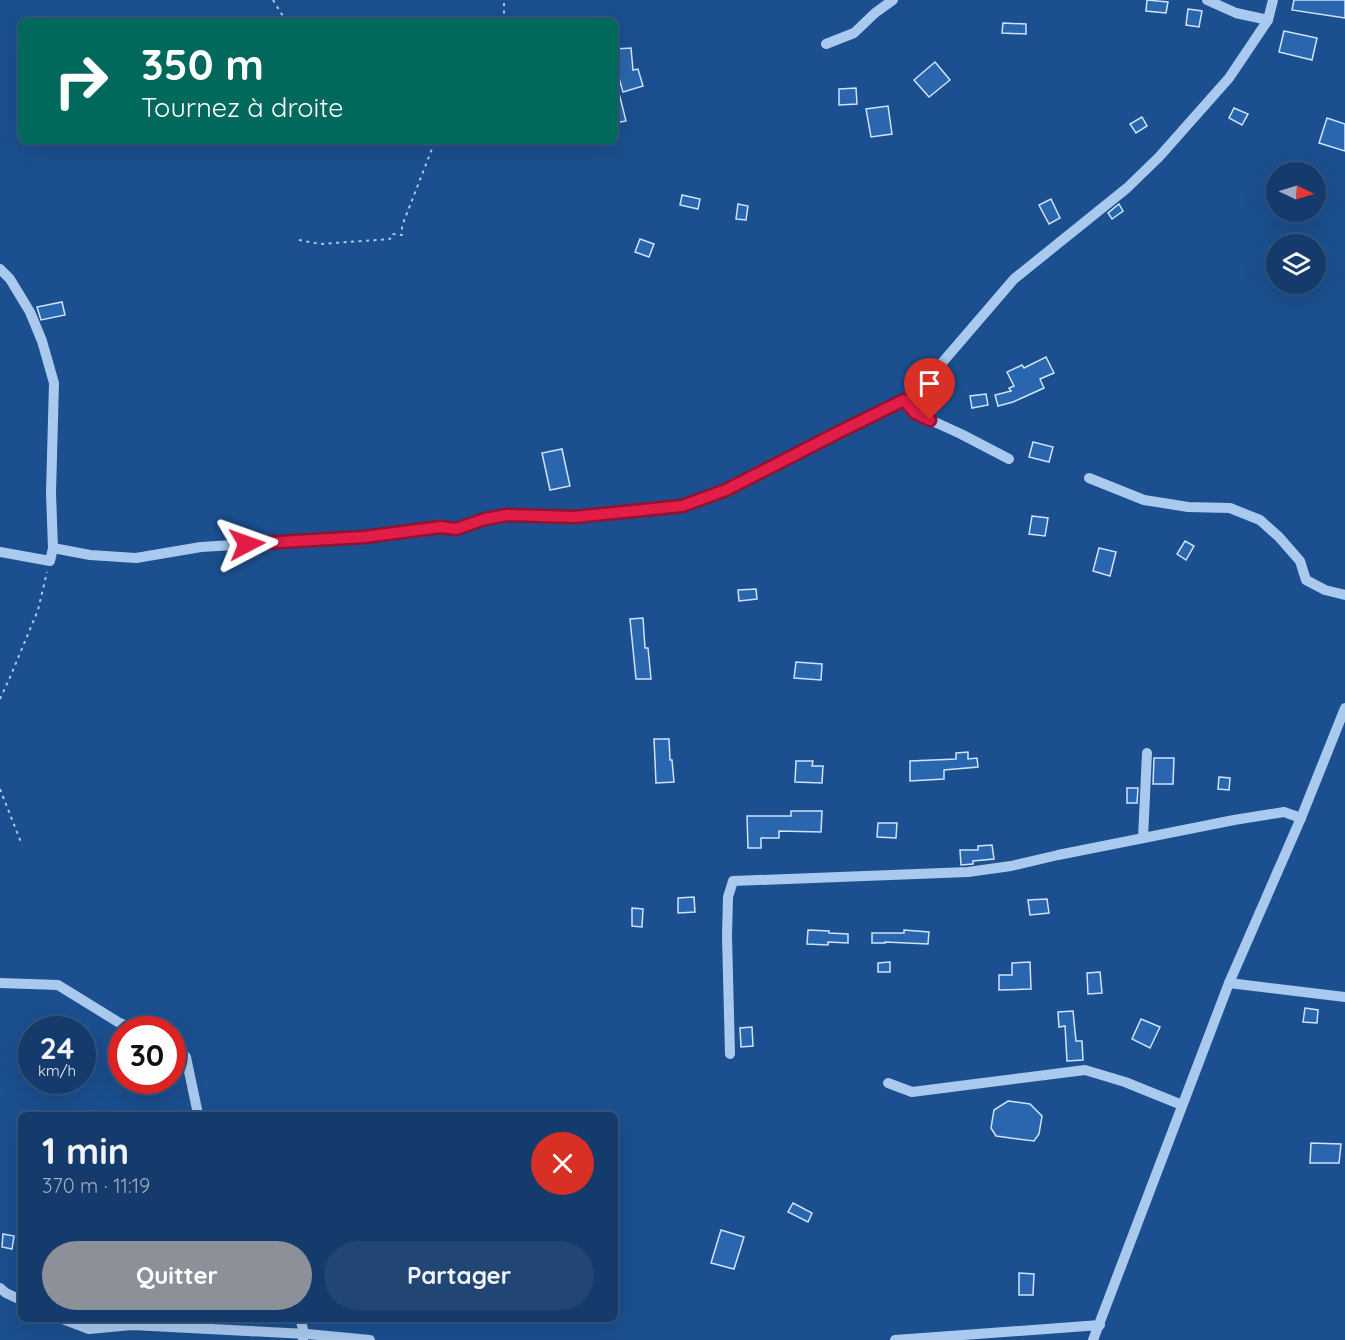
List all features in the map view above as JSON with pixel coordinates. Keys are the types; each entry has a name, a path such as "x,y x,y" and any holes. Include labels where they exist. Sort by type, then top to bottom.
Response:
{"street":[{"path":"826,44 854,33 893,0"},
{"path":"1207,0 1236,13 1268,20"},
{"path":"52,548 90,555 136,558 201,547 364,537 441,527 456,529 485,519 507,515 574,517 682,506 726,490 904,400 935,371 1014,279 1127,188 1159,157 1228,78 1268,20 1273,0"},
{"path":"0,269 10,279 30,312 42,341 54,383 50,561 0,552"},
{"path":"904,400 915,413 1009,459"},
{"path":"1089,478 1144,500 1188,507 1230,508 1260,520 1300,561 1306,580 1325,590 1345,596"},
{"path":"1094,1340 1228,983 1301,818 1345,708"},
{"path":"1143,838 1146,753"},
{"path":"730,1054 727,936 728,897 733,881 968,872 1011,866 1234,820 1284,812 1301,818"},
{"path":"0,983 58,985 108,1016"},
{"path":"1228,983 1345,997"},
{"path":"186,1057 198,1112"},
{"path":"888,1083 912,1092 1085,1070 1125,1082 1182,1105"},
{"path":"0,1288 18,1299"},
{"path":"71,1322 89,1329 132,1325 370,1340"},
{"path":"301,1322 303,1337"},
{"path":"895,1340 1100,1325"}],"path":[{"path":"273,0 284,18"},
{"path":"504,0 504,18"},
{"path":"300,240 320,244 390,239 392,234 402,235 402,226 434,144"},
{"path":"0,699 38,610 50,561"},
{"path":"0,789 22,845"}],"building":[{"path":"1147,0 1168,2 1166,13 1146,11"},
{"path":"1294,0 1345,0 1345,18 1292,10"},
{"path":"1188,9 1202,11 1199,27 1186,25"},
{"path":"1003,23 1026,24 1026,34 1002,33"},
{"path":"1284,31 1317,38 1312,60 1279,52"},
{"path":"631,48 633,70 638,69 643,86 623,92 618,74 618,49"},
{"path":"935,62 950,80 929,97 914,80"},
{"path":"856,88 857,104 839,105 839,89"},
{"path":"618,93 619,93 626,121 618,122"},
{"path":"888,106 892,134 871,137 866,109"},
{"path":"1234,108 1248,114 1242,125 1229,118"},
{"path":"1142,117 1147,126 1136,133 1130,124"},
{"path":"1327,118 1345,124 1345,151 1319,143"},
{"path":"682,195 700,199 698,209 680,205"},
{"path":"1051,199 1060,218 1049,224 1039,205"},
{"path":"738,204 748,206 746,220 736,219"},
{"path":"1119,204 1123,211 1112,219 1108,213"},
{"path":"640,239 654,244 649,257 635,252"},
{"path":"62,302 65,315 41,320 37,307"},
{"path":"1046,357 1054,373 1040,379 1044,388 998,406 995,395 1011,391 1009,388 1014,386 1007,372 1022,365 1024,368"},
{"path":"986,394 988,405 972,408 970,396"},
{"path":"1033,442 1053,447 1049,462 1029,457"},
{"path":"562,449 570,486 550,490 542,453"},
{"path":"1032,516 1048,518 1045,536 1029,534"},
{"path":"1185,541 1194,546 1186,560 1177,554"},
{"path":"1099,548 1116,552 1110,576 1093,571"},
{"path":"756,589 757,599 739,601 738,590"},
{"path":"643,618 645,648 648,648 651,679 636,679 630,619"},
{"path":"796,662 822,664 821,680 794,678"},
{"path":"654,739 669,739 674,782 656,783"},
{"path":"968,752 968,759 977,758 978,767 944,770 944,779 910,781 910,761 956,759 956,753"},
{"path":"1154,758 1174,758 1173,784 1153,784"},
{"path":"796,761 813,761 812,766 823,766 822,783 795,782"},
{"path":"1219,777 1230,778 1229,790 1218,789"},
{"path":"1127,788 1138,788 1137,803 1127,803"},
{"path":"791,811 822,811 821,832 779,831 779,838 761,838 761,848 748,848 747,816 791,816"},
{"path":"878,823 897,823 896,838 877,837"},
{"path":"992,845 994,859 961,865 960,850 978,850 978,846"},
{"path":"694,897 695,912 678,913 678,898"},
{"path":"1047,899 1049,913 1030,915 1028,900"},
{"path":"632,908 643,909 642,927 632,926"},
{"path":"808,930 848,934 848,943 807,944"},
{"path":"904,930 929,932 928,944 872,943 872,933 904,933"},
{"path":"890,962 890,972 878,972 878,963"},
{"path":"1030,962 1031,989 999,990 999,975 1012,975 1012,963"},
{"path":"1100,972 1102,993 1088,994 1087,973"},
{"path":"1305,1008 1318,1010 1317,1023 1303,1022"},
{"path":"1073,1011 1076,1041 1082,1041 1083,1060 1067,1061 1065,1026 1059,1027 1058,1012"},
{"path":"1141,1019 1160,1027 1150,1048 1132,1039"},
{"path":"752,1027 753,1046 741,1047 740,1028"},
{"path":"1008,1101 1030,1104 1042,1116 1039,1134 1034,1141 996,1136 991,1128 994,1110"},
{"path":"1311,1143 1341,1144 1339,1163 1310,1163"},
{"path":"793,1203 812,1213 808,1222 788,1212"},
{"path":"721,1230 744,1237 734,1269 711,1263"},
{"path":"3,1234 14,1236 12,1249 2,1247"},
{"path":"1019,1273 1034,1274 1033,1295 1019,1295"}],"route":[{"path":"247,544 364,537 441,527 456,529 485,519 507,515 574,517 682,506 726,490 904,400 915,413 930,420"}]}
